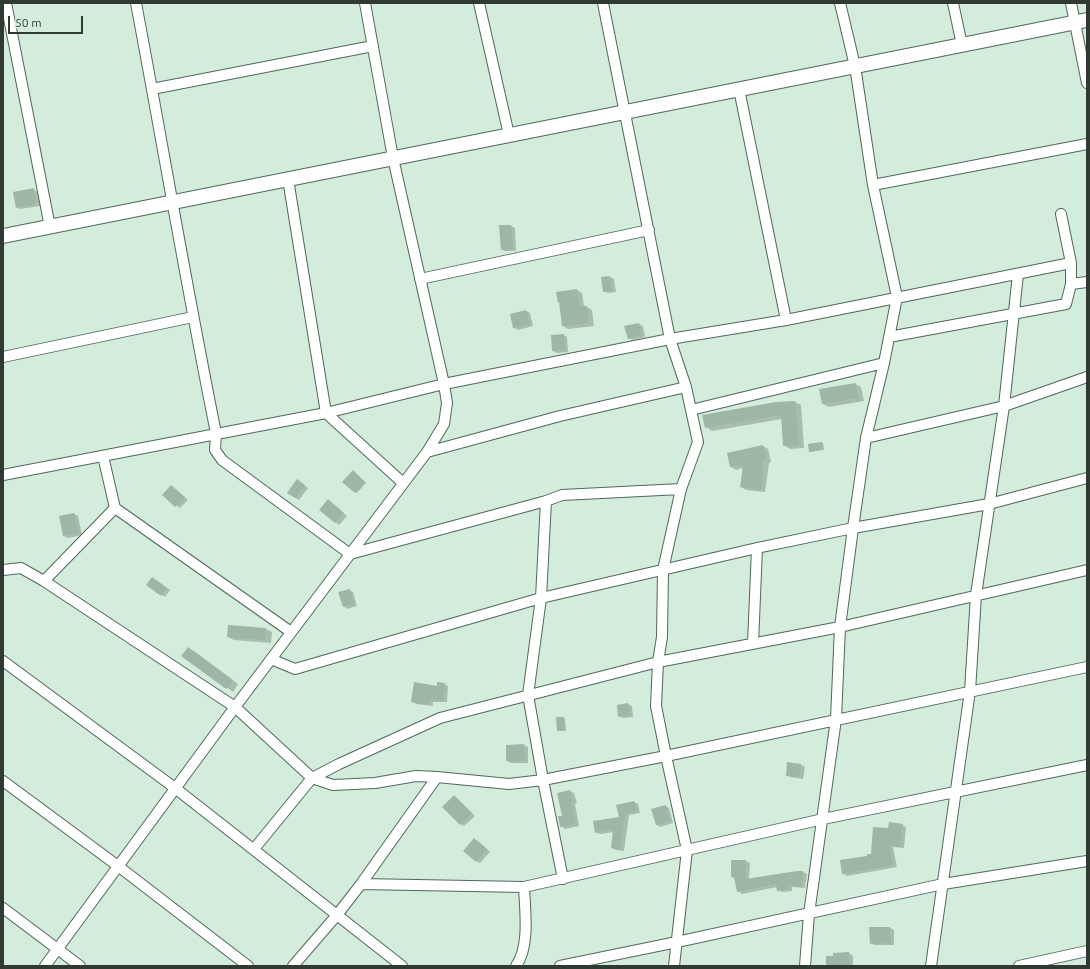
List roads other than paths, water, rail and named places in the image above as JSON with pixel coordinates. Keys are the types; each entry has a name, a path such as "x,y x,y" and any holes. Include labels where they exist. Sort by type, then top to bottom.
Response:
{"street":[{"path":"6,3 50,227"},
{"path":"136,3 193,317 216,433 215,450 222,460 350,554"},
{"path":"45,966 235,707 427,452 444,424 447,403 444,384 393,158 366,3"},
{"path":"479,3 509,135"},
{"path":"603,3 670,339 686,387 698,442 681,489 663,570 662,637 658,662 656,706 687,850 674,966"},
{"path":"805,966 809,914 836,719 840,627 853,528 866,438 884,363 897,297 873,185 855,66 840,3"},
{"path":"953,3 962,45"},
{"path":"1071,3 1081,21 1087,83"},
{"path":"3,236 1081,21"},
{"path":"152,89 373,46"},
{"path":"739,89 786,320"},
{"path":"873,185 1087,144"},
{"path":"288,179 326,413 403,483"},
{"path":"889,337 1066,304 1071,284 1071,263 1061,214"},
{"path":"420,279 649,230"},
{"path":"3,474 326,413 444,384 670,339 786,320 1071,263"},
{"path":"931,966 970,691 976,596 1004,406 1018,274"},
{"path":"1071,284 1087,282"},
{"path":"3,357 193,317"},
{"path":"691,410 884,363"},
{"path":"866,438 1004,406 1087,377"},
{"path":"427,452 560,416 686,387"},
{"path":"103,456 115,508 291,632"},
{"path":"271,659 295,669 541,598 757,548 853,528 989,504 1087,478"},
{"path":"350,554 546,501 562,495 681,489"},
{"path":"546,501 541,598 528,695 542,780 562,879"},
{"path":"44,581 115,508"},
{"path":"754,644 757,548"},
{"path":"3,570 21,568 44,581 235,707 312,778 333,785 375,783 416,776 509,784 542,780 666,756 1087,667"},
{"path":"254,849 312,778 339,764 440,718 658,662 840,627 1087,570"},
{"path":"4,663 175,788 402,966"},
{"path":"361,884 524,888 823,819 1087,765"},
{"path":"294,966 338,915 437,777"},
{"path":"3,781 118,866 248,966"},
{"path":"560,966 809,914 943,884 1087,861"},
{"path":"516,966 519,963 525,942 524,888"},
{"path":"3,908 80,966"},
{"path":"1019,966 1087,951"}]}
